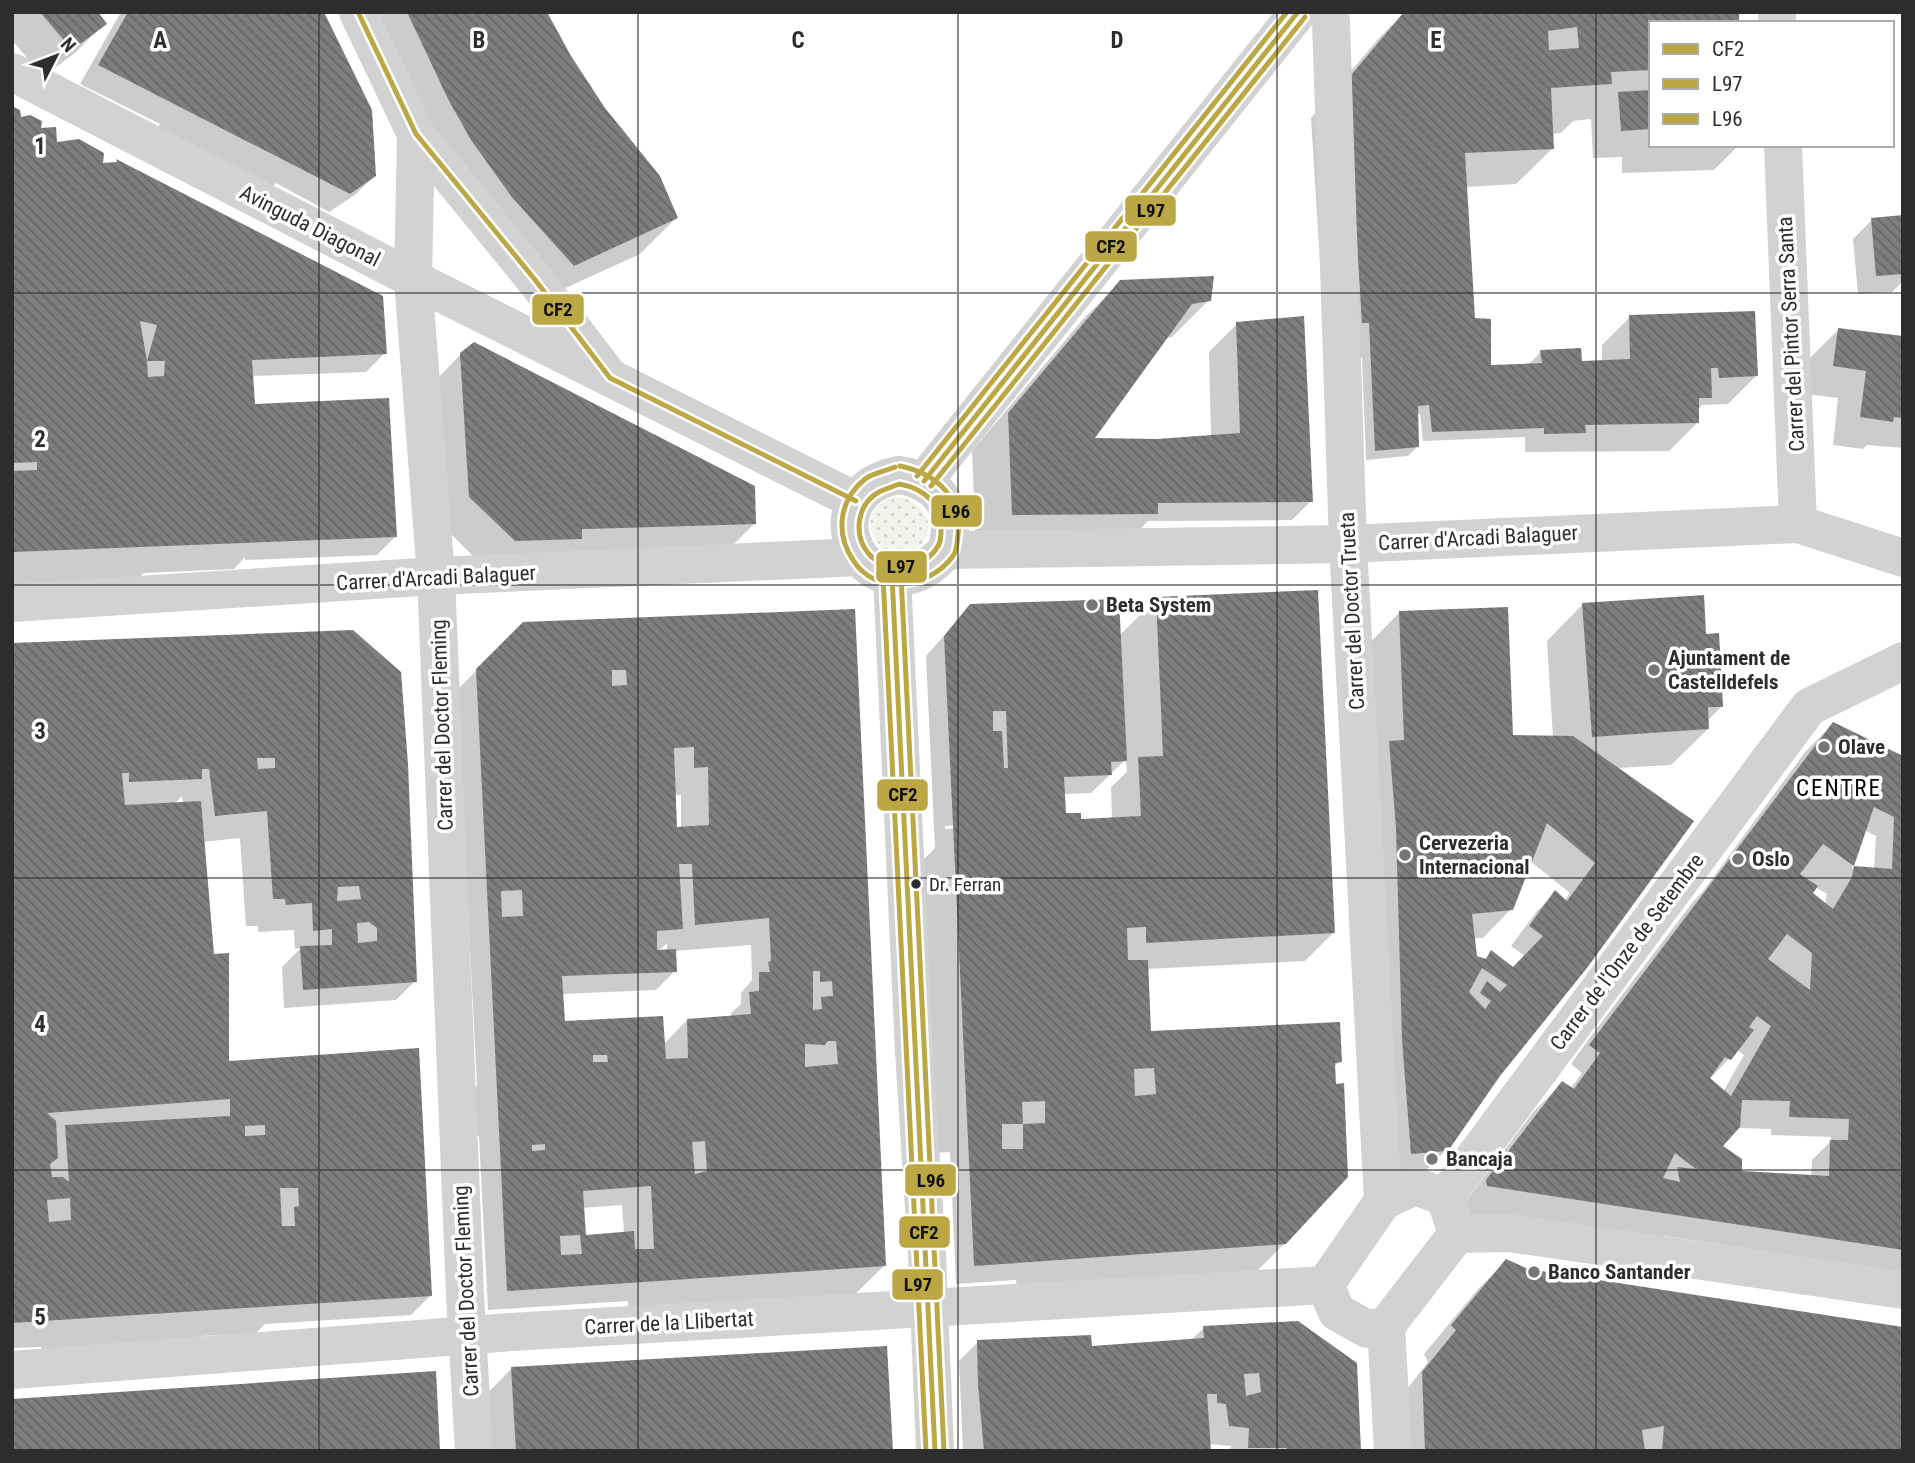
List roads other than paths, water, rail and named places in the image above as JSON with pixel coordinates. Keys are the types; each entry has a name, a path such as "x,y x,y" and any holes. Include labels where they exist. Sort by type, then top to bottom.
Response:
{"street":[{"name":"Carrer del Doctor Fleming","path":"358,12 416,134 413,279 436,576 474,1451"},
{"path":"924,481 1320,14"},
{"name":"Carrer del Doctor Trueta","path":"1320,14 1383,1201"},
{"name":"Avinguda Diagonal","path":"12,72 413,279 856,501"},
{"name":"Avinguda Diagonal","path":"416,134 536,281 610,378"},
{"name":"Carrer del Pintor Serra Santa","path":"1783,147 1798,524"},
{"path":"898,475 924,481 944,501 951,523 947,550 930,566 914,574 876,567 853,545 849,528 856,501 866,488 881,479 898,475"},
{"path":"1798,524 1903,558"},
{"name":"Carrer d'Arcadi Balaguer","path":"947,550 1348,544 1798,524"},
{"path":"876,567 914,1051 935,1451"},
{"name":"Carrer d'Arcadi Balaguer","path":"12,603 436,576 876,567"},
{"name":"Carrer de l'Onze de Setembre","path":"1445,1197 1809,707 1903,661"},
{"path":"1386,1326 1367,1329 1337,1312 1325,1284 1383,1201 1415,1186 1445,1197 1457,1234"},
{"path":"1457,1234 1509,1233 1903,1290"},
{"path":"1393,1451 1386,1326 1457,1234"},
{"name":"Carrer de la Llibertat","path":"12,1370 467,1335 1325,1284"}],"place":[{"name":"Beta System","path":"1092,605"},
{"name":"Ajuntament de Castelldefels","path":"1654,670"},
{"name":"Olave","path":"1824,747"},
{"name":"Cervezeria Internacional","path":"1405,855"},
{"name":"Oslo","path":"1738,859"},
{"name":"Dr. Ferran","path":"916,884"},
{"name":"Bancaja","path":"1432,1159"},
{"name":"Banco Santander","path":"1534,1272"}],"district":[{"name":"CENTRE","path":"1839,788"}]}
